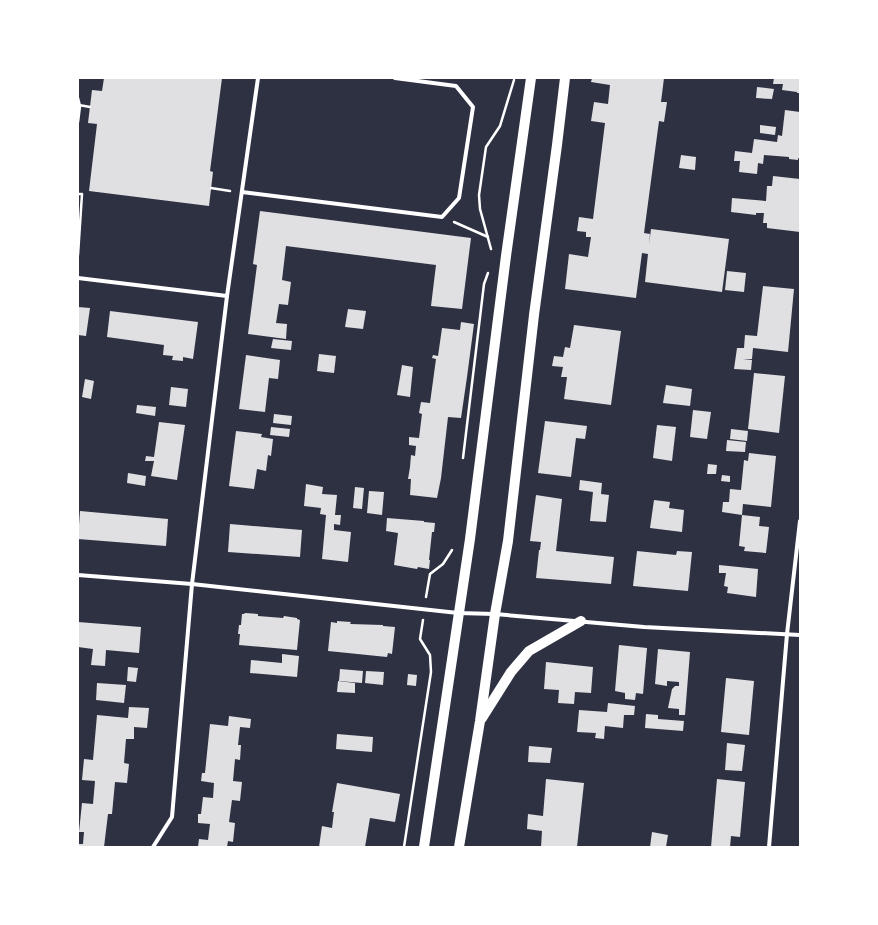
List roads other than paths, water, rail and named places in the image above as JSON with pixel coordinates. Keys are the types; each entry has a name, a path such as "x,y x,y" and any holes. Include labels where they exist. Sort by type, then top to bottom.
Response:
{"main road":[{"path":"424,847 470,538 506,256 531,78"},
{"path":"459,847 480,721 494,614 508,541 564,78"},
{"path":"480,721 511,672 529,651 581,621"}],"street":[{"path":"153,847 172,817 192,584 227,296 258,78"},
{"path":"242,192 442,217 459,198 473,107 456,86 395,78"},
{"path":"78,278 227,296"},
{"path":"769,847 787,634 800,521"},
{"path":"78,575 192,584 458,613 494,614 644,627 800,635"}]}
